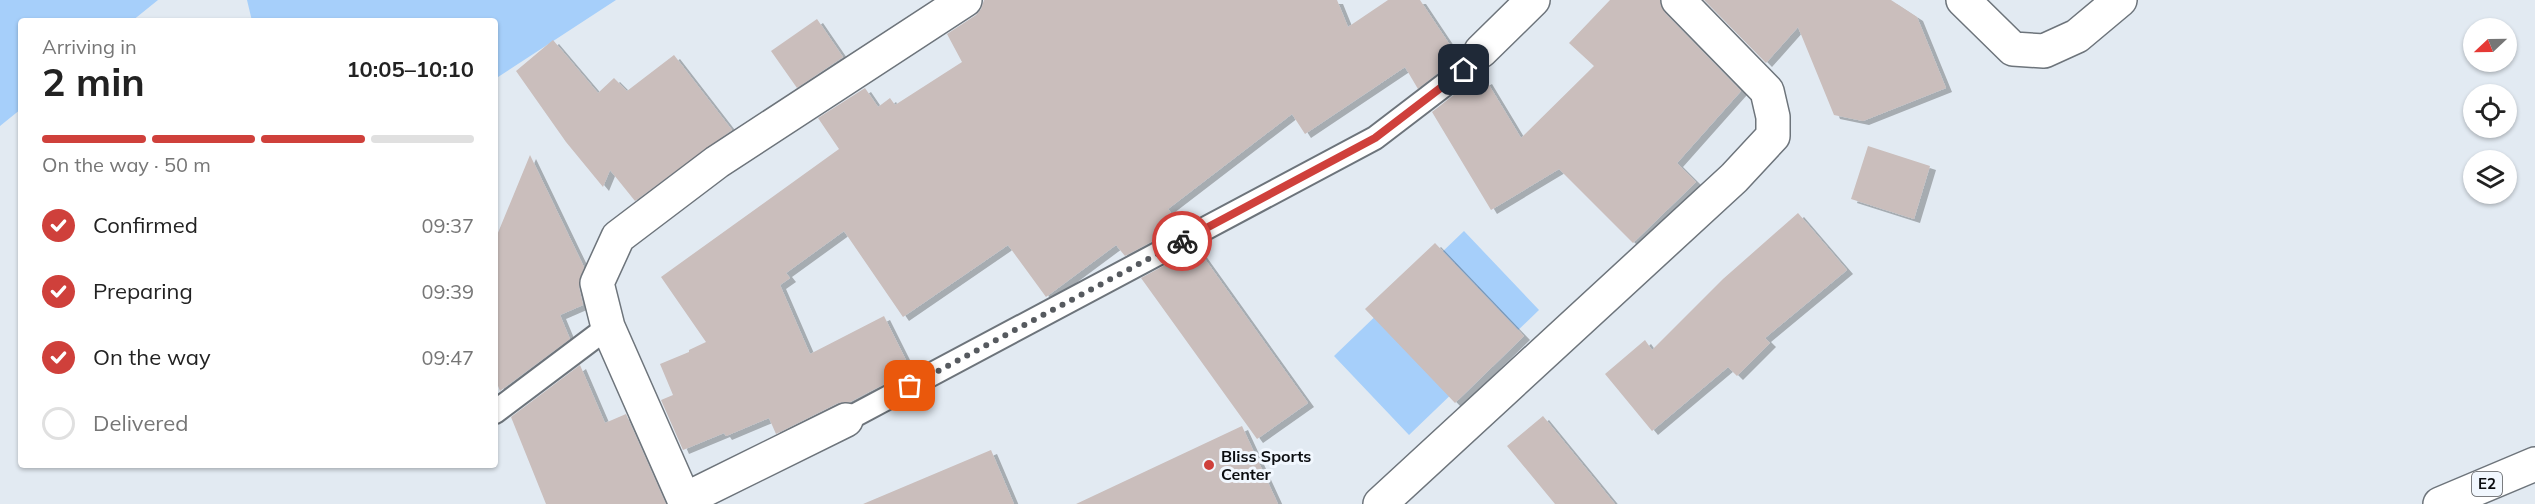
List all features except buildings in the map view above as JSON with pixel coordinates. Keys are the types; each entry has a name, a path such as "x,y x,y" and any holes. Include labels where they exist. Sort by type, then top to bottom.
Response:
{"main road":[{"path":"846,420 685,502 608,327 597,283 618,237 717,162 965,0"},
{"path":"1481,51 1533,0"},
{"path":"1380,504 1734,178 1773,136 1773,117 1767,91 1678,0"},
{"path":"1963,0 2013,49 2044,51 2078,36 2120,0"},
{"name":"E2","path":"2440,504 2535,464"}],"lane":[{"path":"846,420 1375,138 1464,70 1481,51"},
{"path":"498,410 608,327"}],"shaded area":[{"path":"0,0 158,0 136,18 18,18 18,111 0,126"},
{"path":"247,0 616,0 498,77 498,18 251,18"},
{"path":"1464,231 1539,310 1409,435 1334,356"}],"way so far":[{"path":"910,386 1182,241"}],"place":[{"name":"Bliss Sports Center","path":"1209,465"}],"route":[{"path":"1182,241 1375,138 1464,70"}]}
